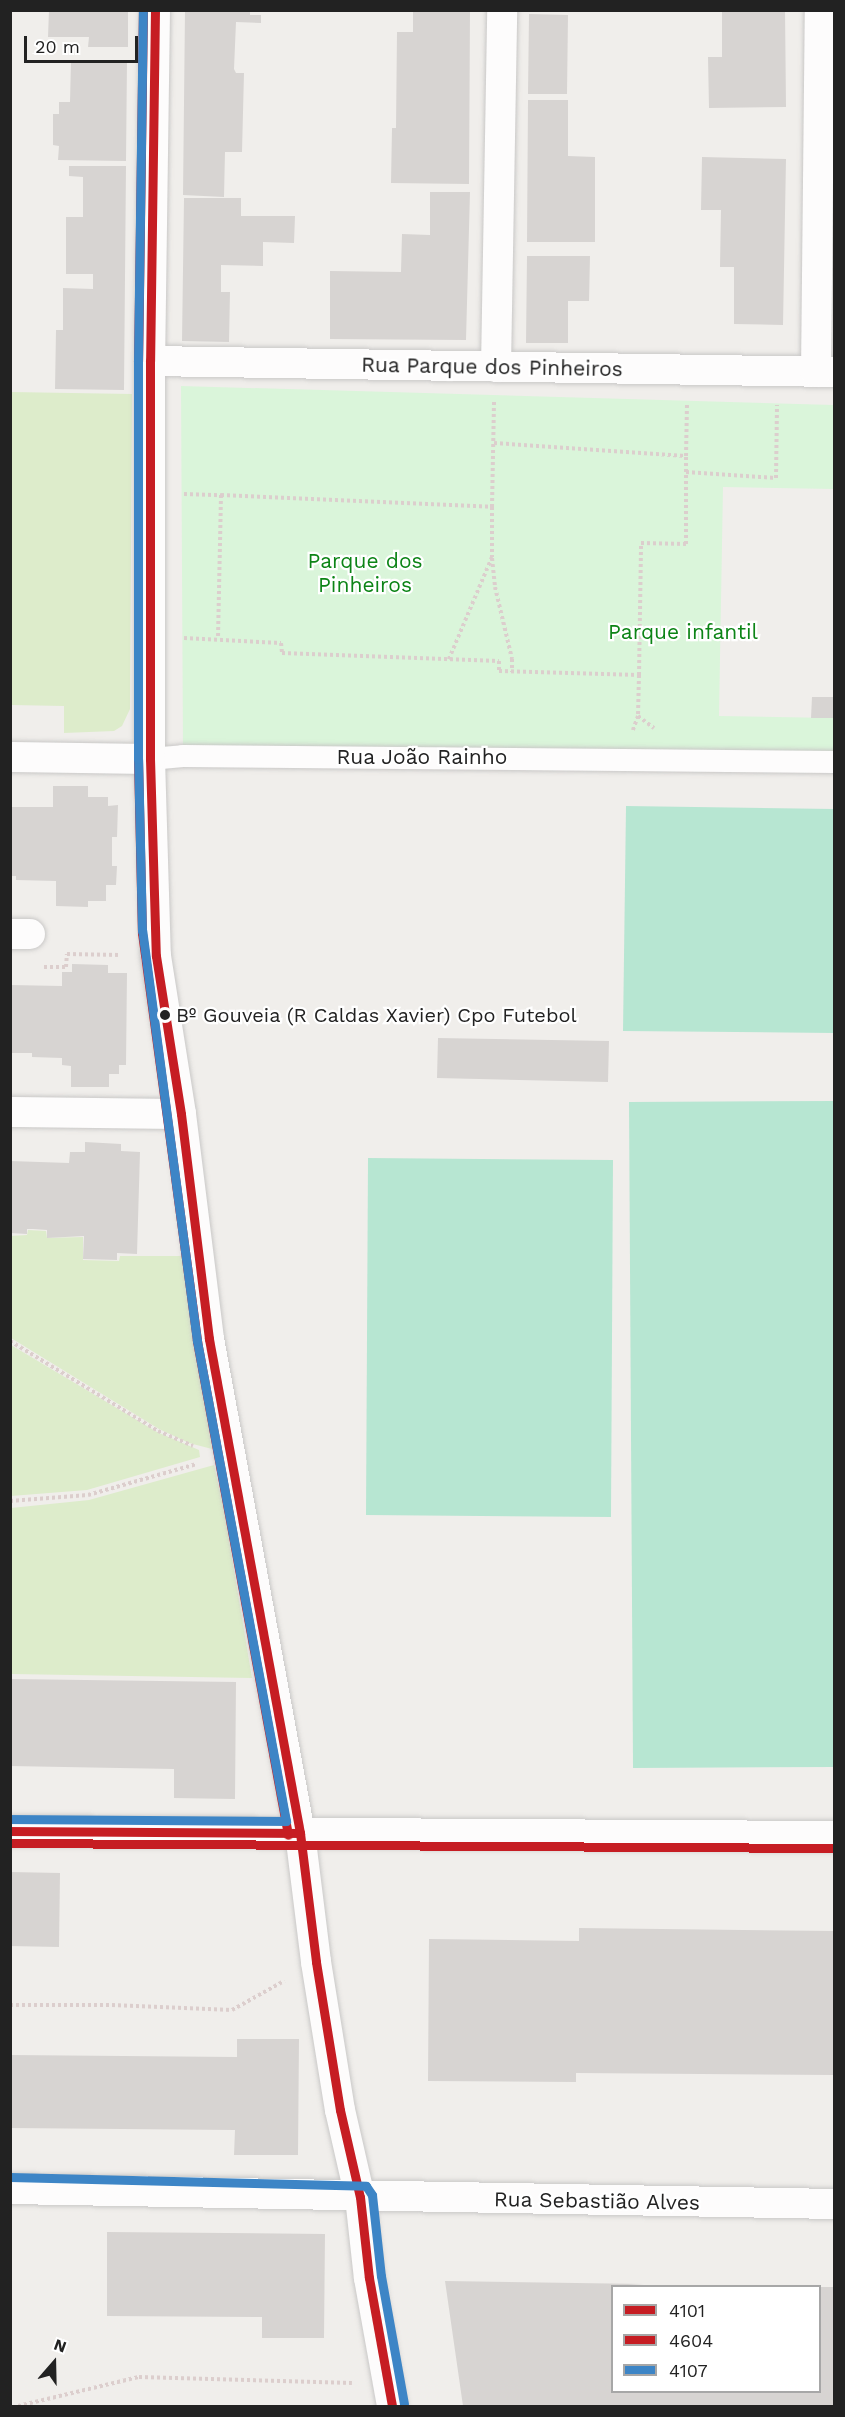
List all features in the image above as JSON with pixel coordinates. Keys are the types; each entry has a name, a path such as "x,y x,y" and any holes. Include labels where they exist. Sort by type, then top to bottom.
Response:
{"street":[{"path":"155,10 150,361 150,759 156,956 181,1114 209,1339 300,1833 315,1962 340,2110 360,2197 369,2278 390,2395"},
{"path":"496,367 502,10"},
{"path":"820,10 825,372"},
{"name":"Rua Parque dos Pinheiros","path":"150,361 825,372"},
{"name":"Rua João Rainho","path":"10,757 624,758 834,762"},
{"path":"10,1112 181,1114"},
{"path":"10,1832 834,1836"},
{"name":"Rua Sebastião Alves","path":"10,2189 834,2204"}],"path":[{"path":"496,367 492,557 495,587 512,659 512,672"},
{"path":"624,758 638,716 641,543 686,544 689,370"},
{"path":"686,472 776,478 778,371"},
{"path":"494,443 686,456"},
{"path":"150,493 492,507"},
{"path":"218,639 221,495"},
{"path":"449,659 492,557"},
{"path":"150,637 281,643 282,652 499,661 499,671 639,675"},
{"path":"33,966 66,967 67,954 156,956"},
{"path":"10,1341 158,1431 189,1445 229,1455"},
{"path":"10,1501 88,1495 229,1455"},
{"path":"10,2005 112,2005 232,2010 315,1962"},
{"path":"18,2406 139,2377 390,2395"}],"green space":[{"name":"Parque dos Pinheiros","path":"181,386 834,405 834,489 723,487 719,716 834,718 834,762 183,756"},
{"path":"11,392 132,394 130,709 122,726 114,731 64,733 64,706 11,705"},
{"path":"626,806 834,809 834,1033 623,1031"},
{"path":"834,1101 834,1767 633,1768 629,1102"},
{"path":"368,1158 613,1160 611,1517 366,1515"},
{"path":"28,1230 46,1231 47,1238 83,1237 83,1260 119,1261 120,1256 182,1256 212,1449 189,1443 159,1429 11,1338 10,1236 27,1235"},
{"path":"11,1345 157,1432 199,1450 200,1457 87,1490 11,1496"},
{"path":"214,1465 224,1510 252,1678 11,1674 11,1508 89,1500"}],"building":[{"path":"49,10 128,10 128,47 88,47 89,37 48,37"},
{"path":"185,10 250,10 250,15 261,15 261,23 236,22 234,69 236,73 244,73 242,152 225,152 224,197 183,195"},
{"path":"413,10 470,10 469,184 391,183 392,128 396,128 397,32 413,32"},
{"path":"722,10 785,10 786,107 709,108 708,57 722,57"},
{"path":"529,14 568,15 567,94 528,94"},
{"path":"71,61 127,61 126,161 58,160 59,146 53,145 53,114 59,114 59,102 70,102"},
{"path":"528,100 568,100 568,156 595,157 595,242 527,242"},
{"path":"702,157 786,159 783,325 734,324 734,267 720,267 721,210 701,210"},
{"path":"69,166 126,166 124,390 55,389 56,330 63,330 63,288 93,289 93,274 66,274 66,217 83,217 83,177 69,176"},
{"path":"430,192 470,192 466,340 330,339 330,271 401,272 402,234 430,235"},
{"path":"184,198 241,198 241,216 295,216 294,243 263,242 263,266 221,265 221,292 230,292 229,342 182,341"},
{"path":"527,256 590,256 589,301 568,301 568,343 526,343"},
{"path":"812,697 834,697 834,718 811,718"},
{"path":"53,786 88,786 88,797 108,797 108,806 118,805 117,837 112,837 112,866 117,866 116,885 106,885 106,901 88,901 88,907 56,906 56,881 16,880 16,876 10,876 10,807 53,807"},
{"path":"72,964 108,965 108,973 127,973 126,1065 119,1065 119,1074 109,1074 109,1087 71,1087 71,1066 62,1065 62,1058 32,1057 32,1053 10,1053 10,985 62,986 62,972 72,972"},
{"path":"438,1038 609,1041 608,1082 437,1078"},
{"path":"85,1142 121,1144 121,1151 140,1152 137,1254 117,1253 117,1260 83,1259 84,1236 47,1238 47,1230 33,1229 27,1229 27,1234 10,1233 10,1161 69,1163 70,1152 85,1152"},
{"path":"10,1679 236,1682 235,1799 174,1798 174,1769 10,1766"},
{"path":"10,1872 60,1873 59,1947 10,1946"},
{"path":"579,1928 834,1931 834,2075 576,2073 576,2082 428,2081 429,1939 579,1941"},
{"path":"237,2039 299,2039 298,2155 234,2155 235,2130 10,2128 10,2055 237,2057"},
{"path":"107,2232 325,2234 324,2338 262,2338 262,2317 107,2316"},
{"path":"445,2281 644,2284 611,2285 611,2393 821,2393 821,2287 834,2287 834,2406 463,2406"}],"transit line":[{"name":"4604","path":"143,10 138,361 138,759 142,933 197,1341 288,1835"},
{"name":"4107","path":"10,1819 286,1821 197,1341 142,931 138,759 138,361 143,10"},
{"name":"4101","path":"155,10 150,361 150,759 156,956 181,1114 209,1339 300,1833 316,1962 340,2110 360,2197 369,2278 392,2406"},
{"name":"4101","path":"10,1831 300,1833"},
{"name":"4604","path":"10,1843 834,1848"},
{"name":"4107","path":"10,2177 366,2186 372,2195 381,2276 404,2404"}],"place":[{"name":"Bº Gouveia (R Caldas Xavier) Cpo Futebol","path":"165,1015"}],"park label":[{"name":"Parque infantil","path":"683,632"}]}
